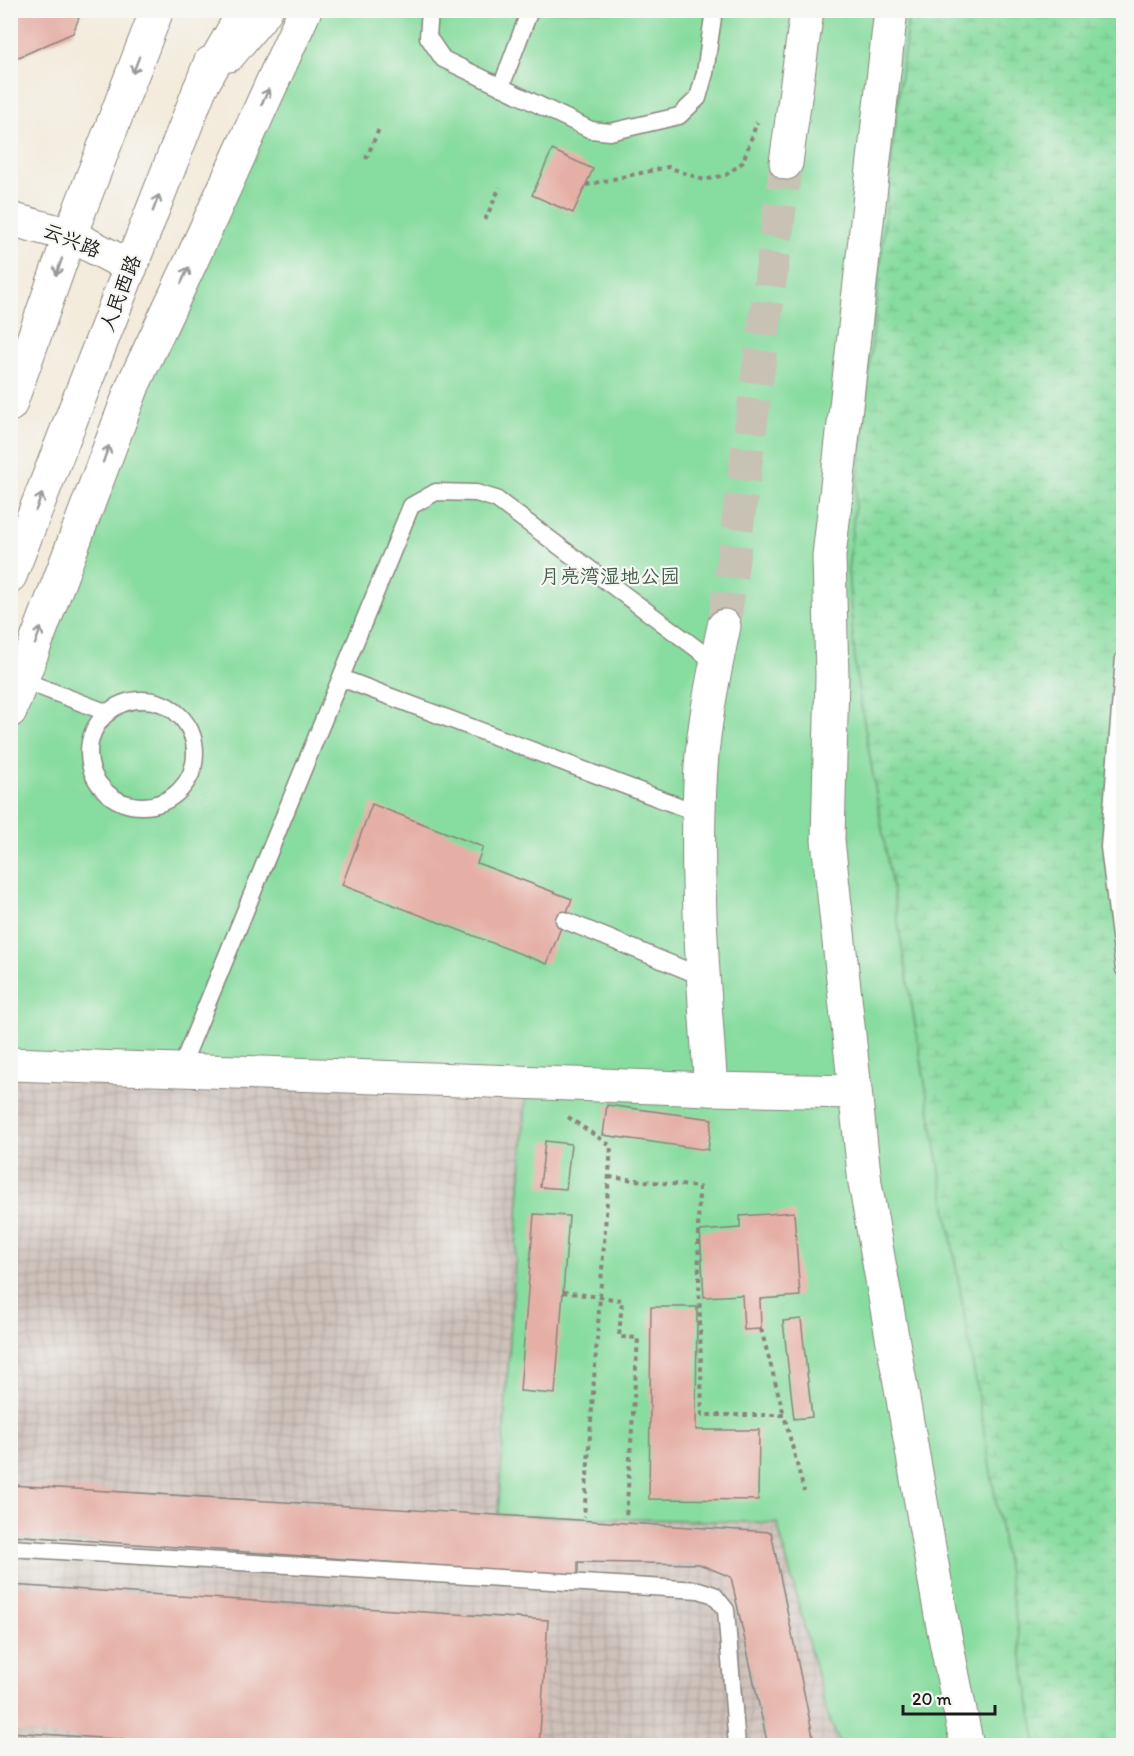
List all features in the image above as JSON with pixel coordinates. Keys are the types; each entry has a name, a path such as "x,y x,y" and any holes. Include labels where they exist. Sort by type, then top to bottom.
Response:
{"main road":[{"path":"10,405 70,236 157,10"},
{"name":"人民西路","path":"10,576 230,10"},
{"path":"199,90 244,10"},
{"path":"199,90 266,10"},
{"path":"10,711 134,383 305,10"},
{"path":"786,163 807,10"},
{"path":"891,10 829,556 832,676 828,840 867,1195 942,1622 967,1746"},
{"name":"云兴路","path":"10,219 70,236 131,267"},
{"path":"711,1089 700,924 699,813 710,690 724,626"},
{"path":"10,1064 855,1092"}],"lane":[{"path":"430,10 428,37 443,59 591,130 610,132 679,116 698,98 705,73 714,10"},
{"path":"501,87 530,10"},
{"path":"180,1070 411,506 436,492 476,493 496,499 716,663"},
{"path":"1124,658 1109,847 1124,969"},
{"path":"341,678 699,813"},
{"path":"22,680 108,713"},
{"path":"137,700 153,701 168,706 181,717 190,730 195,746 195,762 188,780 177,794 161,803 143,807 124,804 108,795 97,781 90,764 90,745 96,727 108,713 122,704 137,700"},
{"path":"564,921 704,977"},
{"path":"10,1548 699,1590 714,1595 726,1610 737,1746"}],"path":[{"path":"586,185 668,167 704,180 726,175 743,162 761,111 795,101"},
{"path":"366,159 379,129"},
{"path":"485,220 500,186"},
{"path":"562,1084 561,1113 611,1146 584,1517"},
{"path":"609,1177 699,1187 702,1415 784,1415"},
{"path":"563,1292 622,1300 620,1337 638,1338 626,1518"},
{"path":"761,1329 804,1491"}],"shaded area":[{"path":"11,1064 527,1083 499,1514 777,1523 827,1713 840,1745 11,1746"}],"green space":[{"name":"月亮湾湿地公园","path":"305,11 1123,11 1123,1745 840,1745 827,1713 777,1523 498,1515 527,1083 11,1064 10,710"},
{"path":"909,11 1123,11 1123,1745 1037,1745 856,675 848,571"}],"building":[{"path":"10,10 82,10 73,33 10,61"},
{"path":"552,150 593,169 573,213 532,195"},
{"path":"372,804 483,847 477,863 572,899 547,964 342,885"},
{"path":"607,1105 712,1119 708,1150 603,1135"},
{"path":"545,1141 571,1144 566,1189 540,1187"},
{"path":"794,1212 800,1296 760,1299 761,1329 744,1330 742,1295 704,1297 700,1231 740,1228 740,1216"},
{"path":"534,1214 569,1216 555,1394 520,1391"},
{"path":"651,1307 697,1307 696,1430 759,1430 758,1500 649,1499"},
{"path":"801,1319 812,1417 794,1419 783,1321"},
{"path":"10,1485 771,1532 815,1746 768,1746 731,1577 699,1564 578,1562 578,1576 10,1535"},
{"path":"10,1585 548,1620 539,1746 223,1746 10,1732"}],"tunnel":[{"path":"724,626 786,163"}]}
